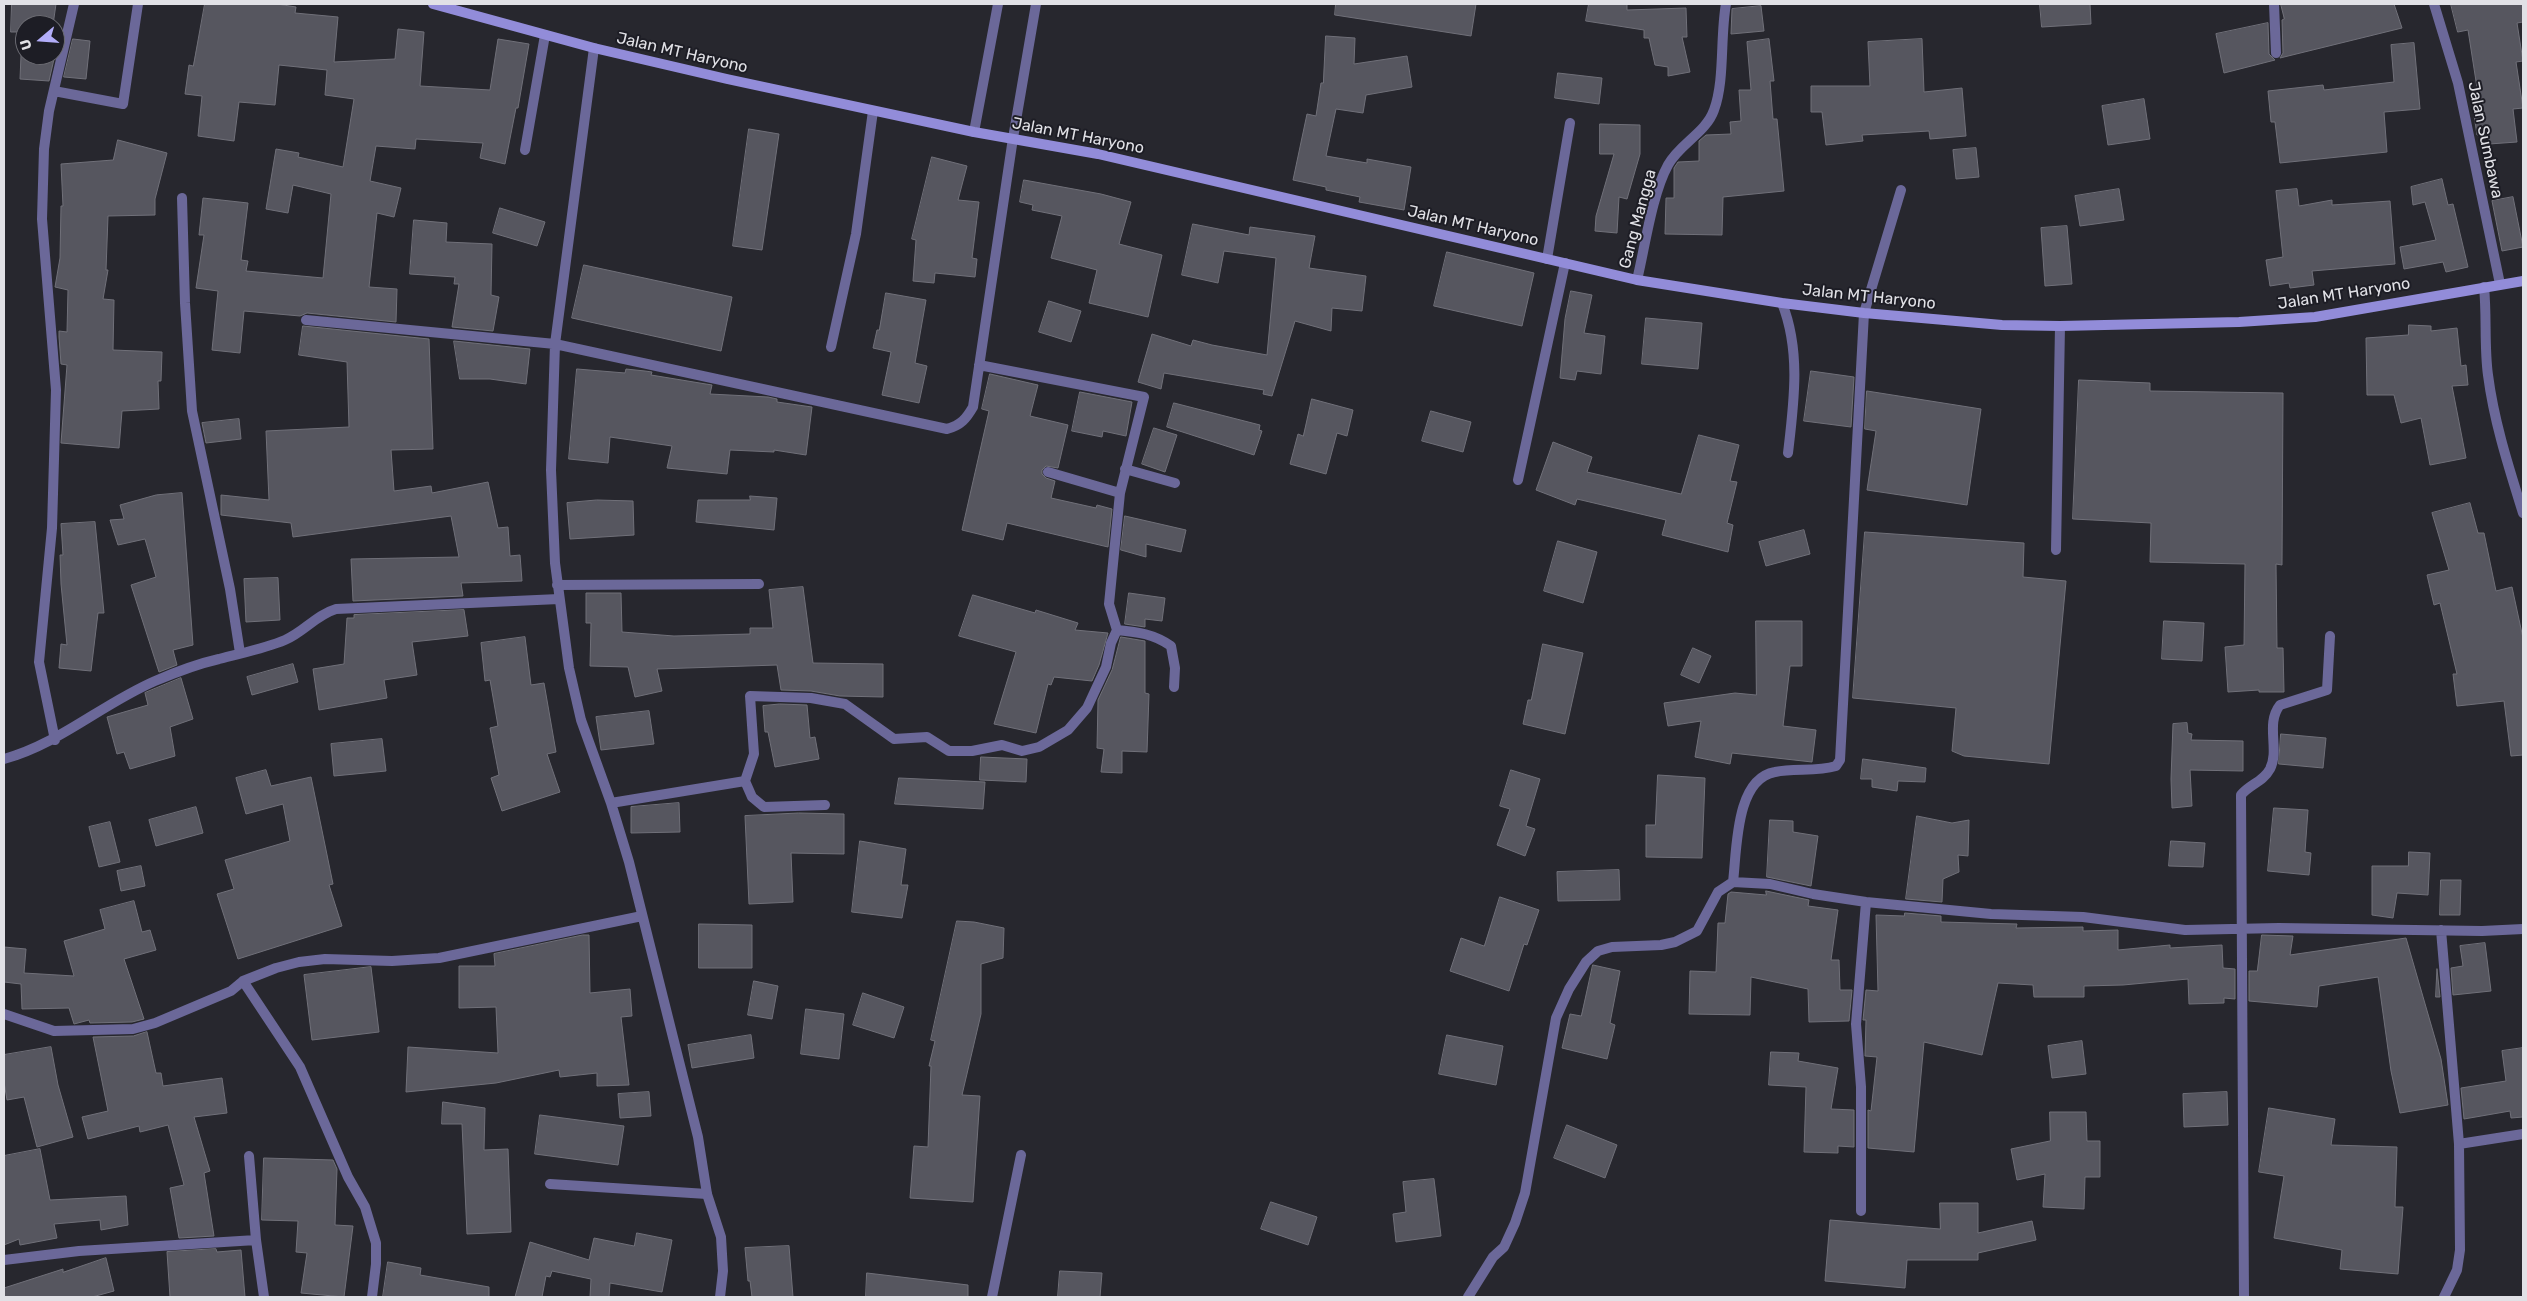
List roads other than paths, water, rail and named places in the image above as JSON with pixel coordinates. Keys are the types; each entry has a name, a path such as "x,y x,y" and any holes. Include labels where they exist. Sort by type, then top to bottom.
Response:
{"main road":[{"name":"Jalan MT Haryono","path":"435,4 594,48 873,111 1126,160 1637,280 1782,303 1864,313 2002,325 2060,326 2239,322 2315,317 2523,281"}],"street":[{"path":"54,740 39,662 52,528 56,390 42,219 44,149 49,111 74,4"},
{"path":"54,91 122,104 138,4"},
{"path":"974,132 998,4"},
{"path":"306,320 555,344 947,428 957,426 966,419 973,406 1013,138 1036,4"},
{"name":"Gang Mangga","path":"1637,280 1656,198 1668,166 1685,143 1705,125 1715,108 1726,4"},
{"path":"2274,4 2276,53"},
{"name":"Jalan Sumbawa","path":"2434,4 2458,83 2500,284"},
{"path":"525,150 545,35"},
{"path":"594,48 555,344 551,470 557,585 569,668 581,720 611,803 642,916 698,1137 707,1194 721,1237 723,1271 720,1297"},
{"path":"831,347 856,234 873,111"},
{"path":"1547,260 1570,123"},
{"path":"1733,882 1744,800 1754,782 1773,772 1826,769 1836,766 1840,760 1864,313 1902,190"},
{"path":"182,198 185,304 192,411 230,589 240,653"},
{"path":"1518,480 1566,264"},
{"path":"2484,287 2487,311 2488,374 2495,419 2523,513"},
{"path":"1782,303 1791,325 1795,362 1794,397 1788,453"},
{"path":"2056,550 2060,326"},
{"path":"825,805 764,807 752,798 746,781 754,754 750,696 811,698 845,704 894,739 927,737 949,750 972,751 1002,745 1022,751 1040,747 1068,730 1087,708 1103,674 1111,643 1117,630 1110,604 1120,493 1144,397 979,365"},
{"path":"1125,469 1175,483"},
{"path":"1048,472 1120,493"},
{"path":"557,585 759,584"},
{"path":"4,759 54,740 108,704 154,682 185,669 288,639 321,614 336,609 559,599"},
{"path":"1117,630 1145,633 1158,637 1171,646 1175,668 1174,687"},
{"path":"2244,1297 2241,795 2249,787 2264,778 2270,769 2273,761 2273,718 2280,705 2327,690 2330,636"},
{"path":"611,803 746,781"},
{"path":"1468,1297 1494,1257 1504,1247 1515,1223 1525,1193 1556,1018 1569,989 1586,962 1598,951 1612,947 1636,948 1668,943 1697,931 1718,892 1733,882 1770,884 1813,894 1866,902 1991,914 2083,917 2185,930 2523,929"},
{"path":"1860,1211 1860,1087 1856,1024 1866,902"},
{"path":"4,1014 54,1031 134,1029 155,1023 231,992 243,981 276,968 299,962 325,960 392,961 439,958 642,916"},
{"path":"2441,930 2459,1144 2460,1250 2457,1270 2444,1297"},
{"path":"243,981 300,1068 348,1177 365,1207 376,1243 376,1264 372,1297"},
{"path":"2459,1144 2523,1134"},
{"path":"992,1297 1021,1155"},
{"path":"249,1156 256,1240 264,1297"},
{"path":"550,1184 707,1194"},
{"path":"4,1260 79,1251 256,1240"}]}
